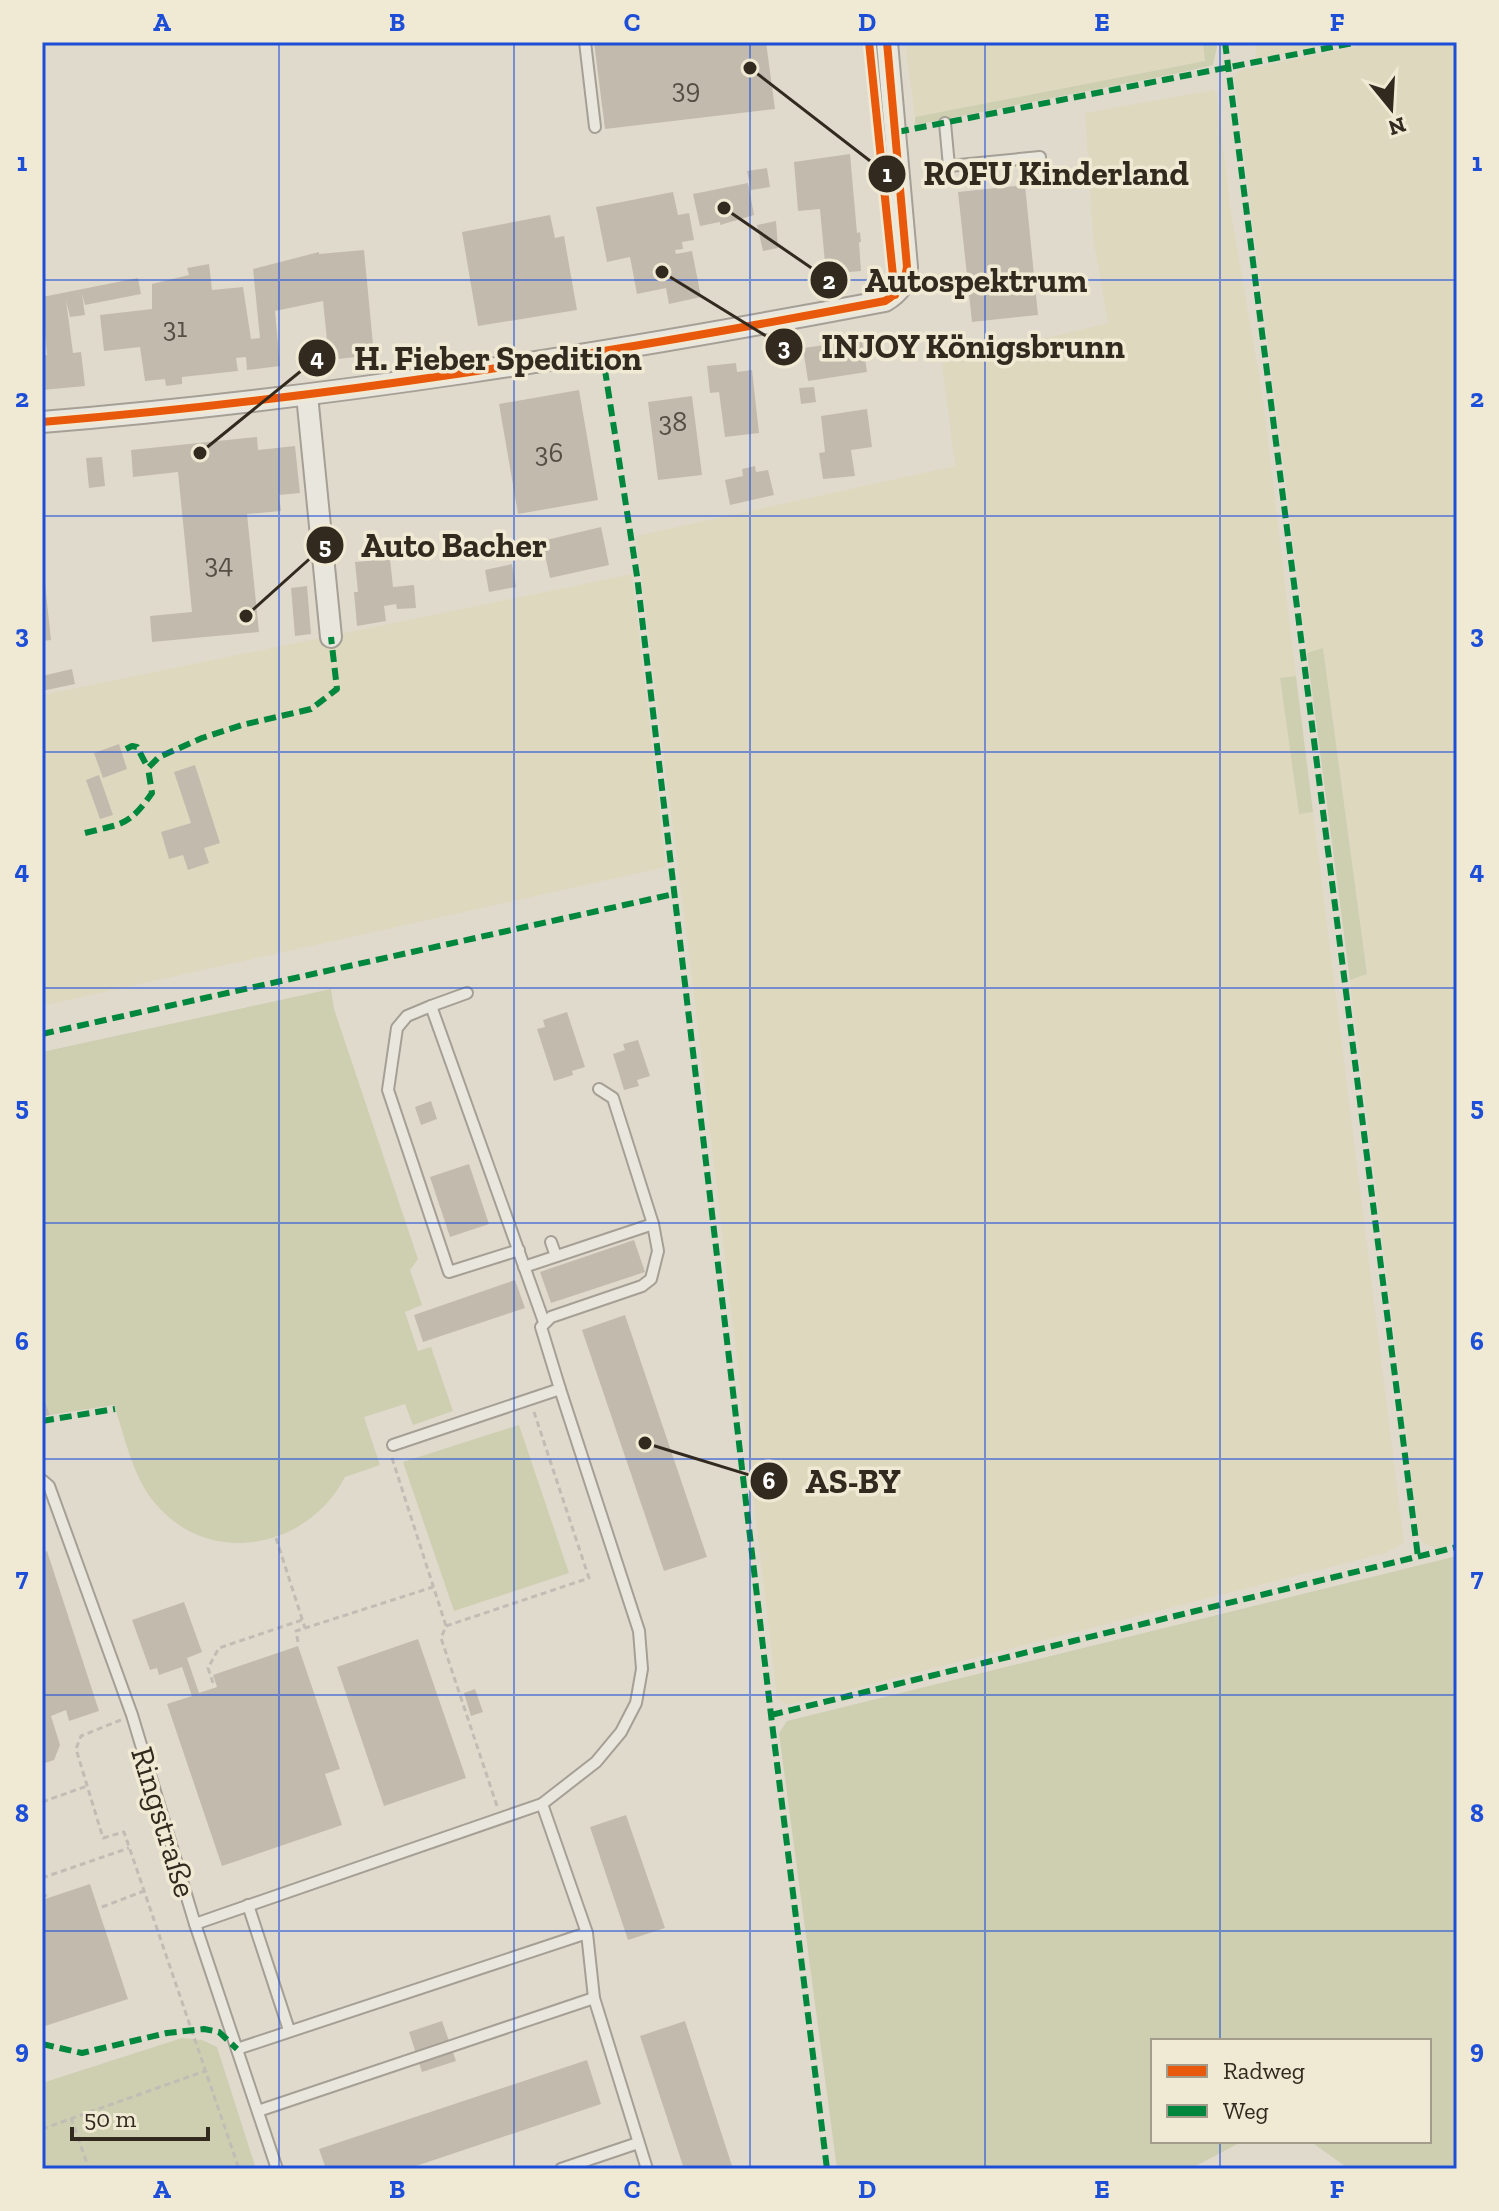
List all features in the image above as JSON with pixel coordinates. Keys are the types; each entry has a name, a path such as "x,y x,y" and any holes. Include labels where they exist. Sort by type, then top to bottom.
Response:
{"street":[{"path":"42,422 307,395 640,345 885,301 905,283 907,267 887,42"},
{"path":"307,395 331,637"}],"lane":[{"path":"585,42 595,127"},
{"path":"945,123 949,166 1040,157"},
{"path":"467,993 407,1016 397,1028 388,1090 449,1272 519,1250"},
{"path":"431,1006 544,1322"},
{"path":"195,1924 542,1804 596,1762 621,1732 636,1703 642,1669 639,1631 541,1327 551,1317 642,1286 651,1279 658,1251 653,1224 613,1098 599,1089"},
{"path":"524,1267 653,1224"},
{"path":"551,1242 556,1256"},
{"path":"392,1450 560,1389"},
{"name":"Ringstraße","path":"42,1480 49,1486 132,1715 195,1924 277,2169"},
{"path":"542,1804 587,1933 594,1998 647,2169"},
{"path":"248,1905 289,2030"},
{"path":"237,2049 587,1933"},
{"path":"258,2111 594,1998"},
{"path":"561,2169 638,2143"}],"path":[{"path":"446,1626 589,1578 532,1408"},
{"path":"392,1450 446,1626 441,1638 501,1819"},
{"path":"276,1538 305,1628"},
{"path":"298,1642 296,1631 433,1587"},
{"path":"213,1683 208,1668 219,1648 302,1620"},
{"path":"132,1715 81,1736 76,1749 103,1838 124,1832 239,2169"},
{"path":"42,1802 87,1786"},
{"path":"42,1878 129,1848"},
{"path":"42,1885 46,1897"},
{"path":"102,1907 144,1891"},
{"path":"42,2129 205,2071"},
{"path":"71,2118 89,2169"}],"shaded area":[{"path":"905,42 1203,42 1205,61 915,117"},
{"path":"1254,42 1338,42 1257,59"},
{"path":"1378,42 1457,42 1457,1543 1438,1548 1424,1544 1419,1536 1350,980 1367,974 1323,649 1307,653 1234,77 1238,71"},
{"path":"1212,90 1217,93 1230,206 1263,399 1296,676 1280,679 1299,814 1313,812 1404,1543 1386,1553 789,1705 777,1699 636,536 955,466 942,363 1108,323 1093,238 1085,113"},
{"path":"632,574 666,867 42,1006 42,695"}],"green space":[{"path":"1203,42 1218,42 1213,65 915,125 915,117 1205,61"},
{"path":"1323,648 1367,974 1350,980 1307,653"},
{"path":"1296,676 1313,812 1299,814 1280,678"},
{"path":"331,989 334,1009 418,1259 410,1270 422,1305 405,1312 418,1351 431,1347 453,1411 413,1425 405,1404 364,1417 380,1465 345,1477 328,1501 307,1521 283,1534 256,1542 228,1543 201,1536 176,1523 154,1502 135,1468 114,1405 50,1415 42,1390 42,1052"},
{"path":"519,1425 569,1573 454,1611 403,1462"},
{"path":"1457,1556 1457,2169 1349,2169 1313,2143 1431,2143 1431,2039 1151,2039 1151,2143 1239,2143 1190,2169 837,2169 779,1733 787,1721"},
{"path":"182,2038 202,2040 217,2047 256,2169 42,2169 42,2135 46,2133 42,2121 42,2083"}],"building":[{"path":"594,42 766,42 775,109 605,129"},
{"path":"850,154 857,233 860,232 861,242 861,271 826,274 820,209 798,211 794,162"},
{"path":"767,168 770,187 751,190 747,171"},
{"path":"748,183 754,215 720,225 720,222 700,226 693,194"},
{"path":"1025,185 1038,315 972,322 958,192"},
{"path":"673,192 678,215 689,213 694,240 682,242 683,249 675,250 676,254 692,251 701,297 669,304 666,288 637,294 630,257 607,262 596,207"},
{"path":"550,215 555,238 564,236 577,310 478,326 462,232"},
{"path":"776,221 778,248 763,251 757,225"},
{"path":"364,250 374,355 329,360 323,301 275,311 280,366 247,370 246,357 236,358 238,371 182,377 182,384 166,386 165,379 145,381 140,347 104,351 100,315 152,309 152,284 189,275 187,268 209,264 212,290 243,287 251,339 260,338 253,269 319,252"},
{"path":"138,278 141,294 85,305 82,294 85,315 70,317 66,300 73,353 81,352 85,386 42,390 42,355 47,355 42,297"},
{"path":"862,340 867,372 808,381 803,348"},
{"path":"736,363 737,372 752,370 759,433 725,437 719,392 710,393 707,366"},
{"path":"814,387 816,402 801,404 799,388"},
{"path":"579,390 598,500 518,514 499,404"},
{"path":"692,396 702,475 658,480 648,402"},
{"path":"867,409 872,447 851,450 855,476 823,479 819,453 825,452 821,416"},
{"path":"257,437 258,450 295,446 300,493 279,495 281,511 247,514 259,632 152,642 150,616 192,612 178,472 133,477 131,450"},
{"path":"102,457 105,486 89,488 86,458"},
{"path":"755,466 756,472 768,470 774,495 730,505 725,480 743,476 742,469"},
{"path":"601,527 609,565 550,578 542,541"},
{"path":"390,559 393,587 414,585 416,608 397,609 396,604 384,606 386,621 357,626 355,562"},
{"path":"512,564 516,587 489,592 485,570"},
{"path":"42,574 51,640 42,641"},
{"path":"307,586 311,634 295,636 291,588"},
{"path":"72,669 75,684 42,691 42,676"},
{"path":"119,744 127,769 103,778 94,753"},
{"path":"195,765 220,843 204,848 209,863 188,870 183,855 169,859 161,832 191,823 174,772"},
{"path":"99,775 113,815 100,819 86,780"},
{"path":"567,1012 585,1067 554,1081 537,1029 545,1027 543,1020"},
{"path":"638,1040 650,1076 637,1080 639,1086 624,1090 613,1054 625,1050 623,1044"},
{"path":"431,1101 437,1119 421,1125 415,1107"},
{"path":"469,1164 489,1224 450,1237 430,1177"},
{"path":"634,1240 645,1272 551,1303 540,1272"},
{"path":"515,1280 525,1308 423,1342 414,1315"},
{"path":"625,1315 707,1557 664,1571 582,1330"},
{"path":"42,1392 50,1415 42,1417"},
{"path":"47,1551 99,1711 69,1721 66,1710 51,1716 60,1745 54,1760 42,1764 42,1553"},
{"path":"184,1602 202,1652 187,1658 199,1693 217,1687 213,1675 298,1646 340,1769 325,1774 342,1825 222,1866 167,1704 192,1696 182,1667 159,1675 157,1668 150,1670 132,1620"},
{"path":"418,1639 466,1778 384,1806 337,1667"},
{"path":"475,1689 483,1712 471,1716 464,1693"},
{"path":"626,1815 665,1928 628,1940 590,1827"},
{"path":"90,1884 128,1999 42,2027 42,1900"},
{"path":"442,2021 456,2061 422,2072 409,2032"},
{"path":"685,2021 733,2169 684,2169 640,2036"},
{"path":"587,2060 601,2104 407,2169 326,2169 319,2149"}],"marked path":[{"path":"1225,42 1418,1557"},
{"path":"897,132 1358,42"},
{"path":"602,351 637,576 827,2169"},
{"path":"85,833 117,825 137,812 152,793 148,768 159,757 242,725 311,709 337,689 331,637"},
{"path":"126,749 137,747 148,768"},
{"path":"42,1034 674,894"},
{"path":"42,1421 115,1409"},
{"path":"771,1715 1457,1547"},
{"path":"42,2044 82,2053 167,2033 204,2029 219,2032 237,2049"}],"cycle path":[{"path":"869,42 895,295"},
{"path":"42,422 254,401 465,373 885,301 900,287 907,267 887,42"}],"place":[{"name":"ROFU Kinderland","path":"750,68"},
{"name":"Autospektrum","path":"724,208"},
{"name":"INJOY Königsbrunn","path":"662,272"},
{"name":"H. Fieber Spedition","path":"200,453"},
{"name":"Auto Bacher","path":"246,616"},
{"name":"AS-BY","path":"645,1443"}]}
